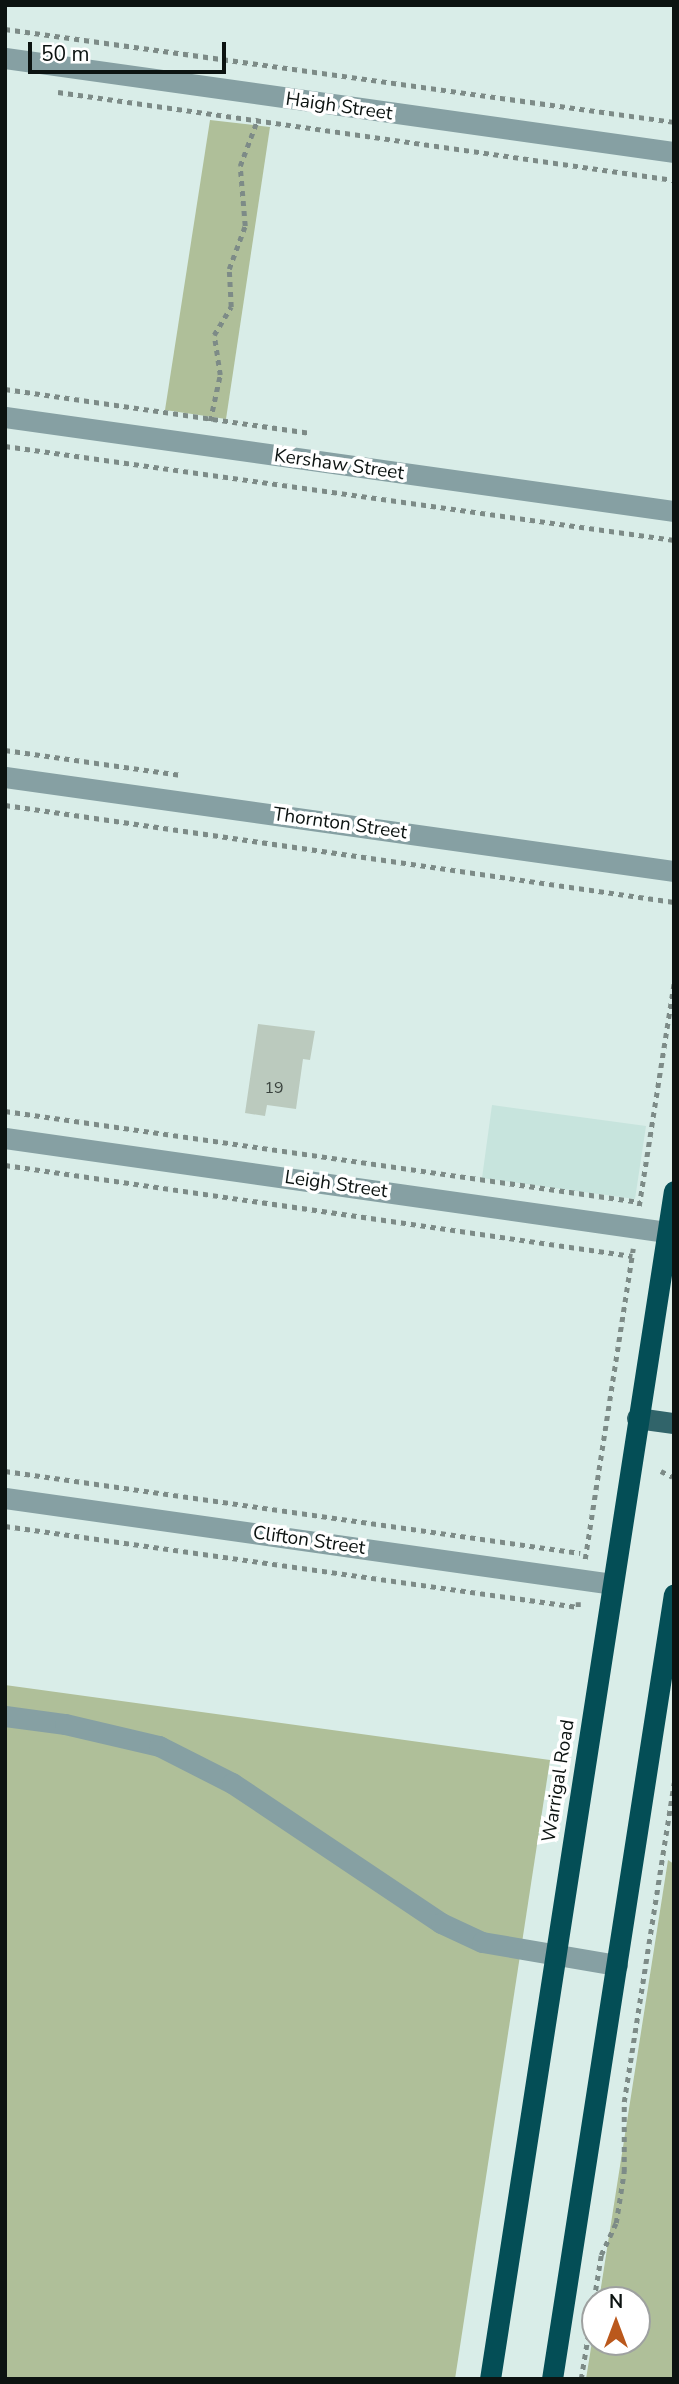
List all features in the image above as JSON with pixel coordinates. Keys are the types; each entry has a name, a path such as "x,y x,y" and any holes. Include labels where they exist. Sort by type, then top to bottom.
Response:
{"highway":[{"name":"Warrigal Road","path":"491,2379 674,1191"},
{"path":"552,2379 674,1594"}],"main road":[{"path":"637,1418 674,1423"}],"street":[{"name":"Haigh Street","path":"5,58 261,97 674,152"},
{"name":"Kershaw Street","path":"5,417 674,511"},
{"name":"Thornton Street","path":"5,777 674,871"},
{"name":"Leigh Street","path":"5,1138 666,1232"},
{"name":"Clifton Street","path":"5,1498 612,1584"},
{"path":"5,1716 65,1724 159,1746 232,1783 441,1923 482,1942 617,1965"}],"path":[{"path":"5,29 674,122"},
{"path":"45,90 674,180"},
{"path":"206,447 220,375 214,335 231,307 229,269 245,226 240,166 257,121 261,97"},
{"path":"5,446 674,540"},
{"path":"5,805 674,902"},
{"path":"5,1526 578,1607 674,982"},
{"path":"5,1111 640,1202"},
{"path":"5,1165 632,1256"},
{"path":"5,1471 586,1554"},
{"path":"661,1471 673,1477"},
{"path":"581,2379 601,2255 616,2223 624,2172 624,2102 674,1783"}],"shaded area":[{"path":"492,1105 646,1126 635,1199 482,1178"}],"green space":[{"path":"210,120 270,127 226,419 165,410"},
{"path":"5,1685 550,1760 455,2379 5,2379"},
{"path":"668,1860 674,1864 674,2379 586,2379 590,2356 651,2356 651,2286 601,2286"}],"building":[{"path":"258,1024 315,1031 310,1060 303,1059 296,1109 267,1105 265,1116 245,1113"}]}
